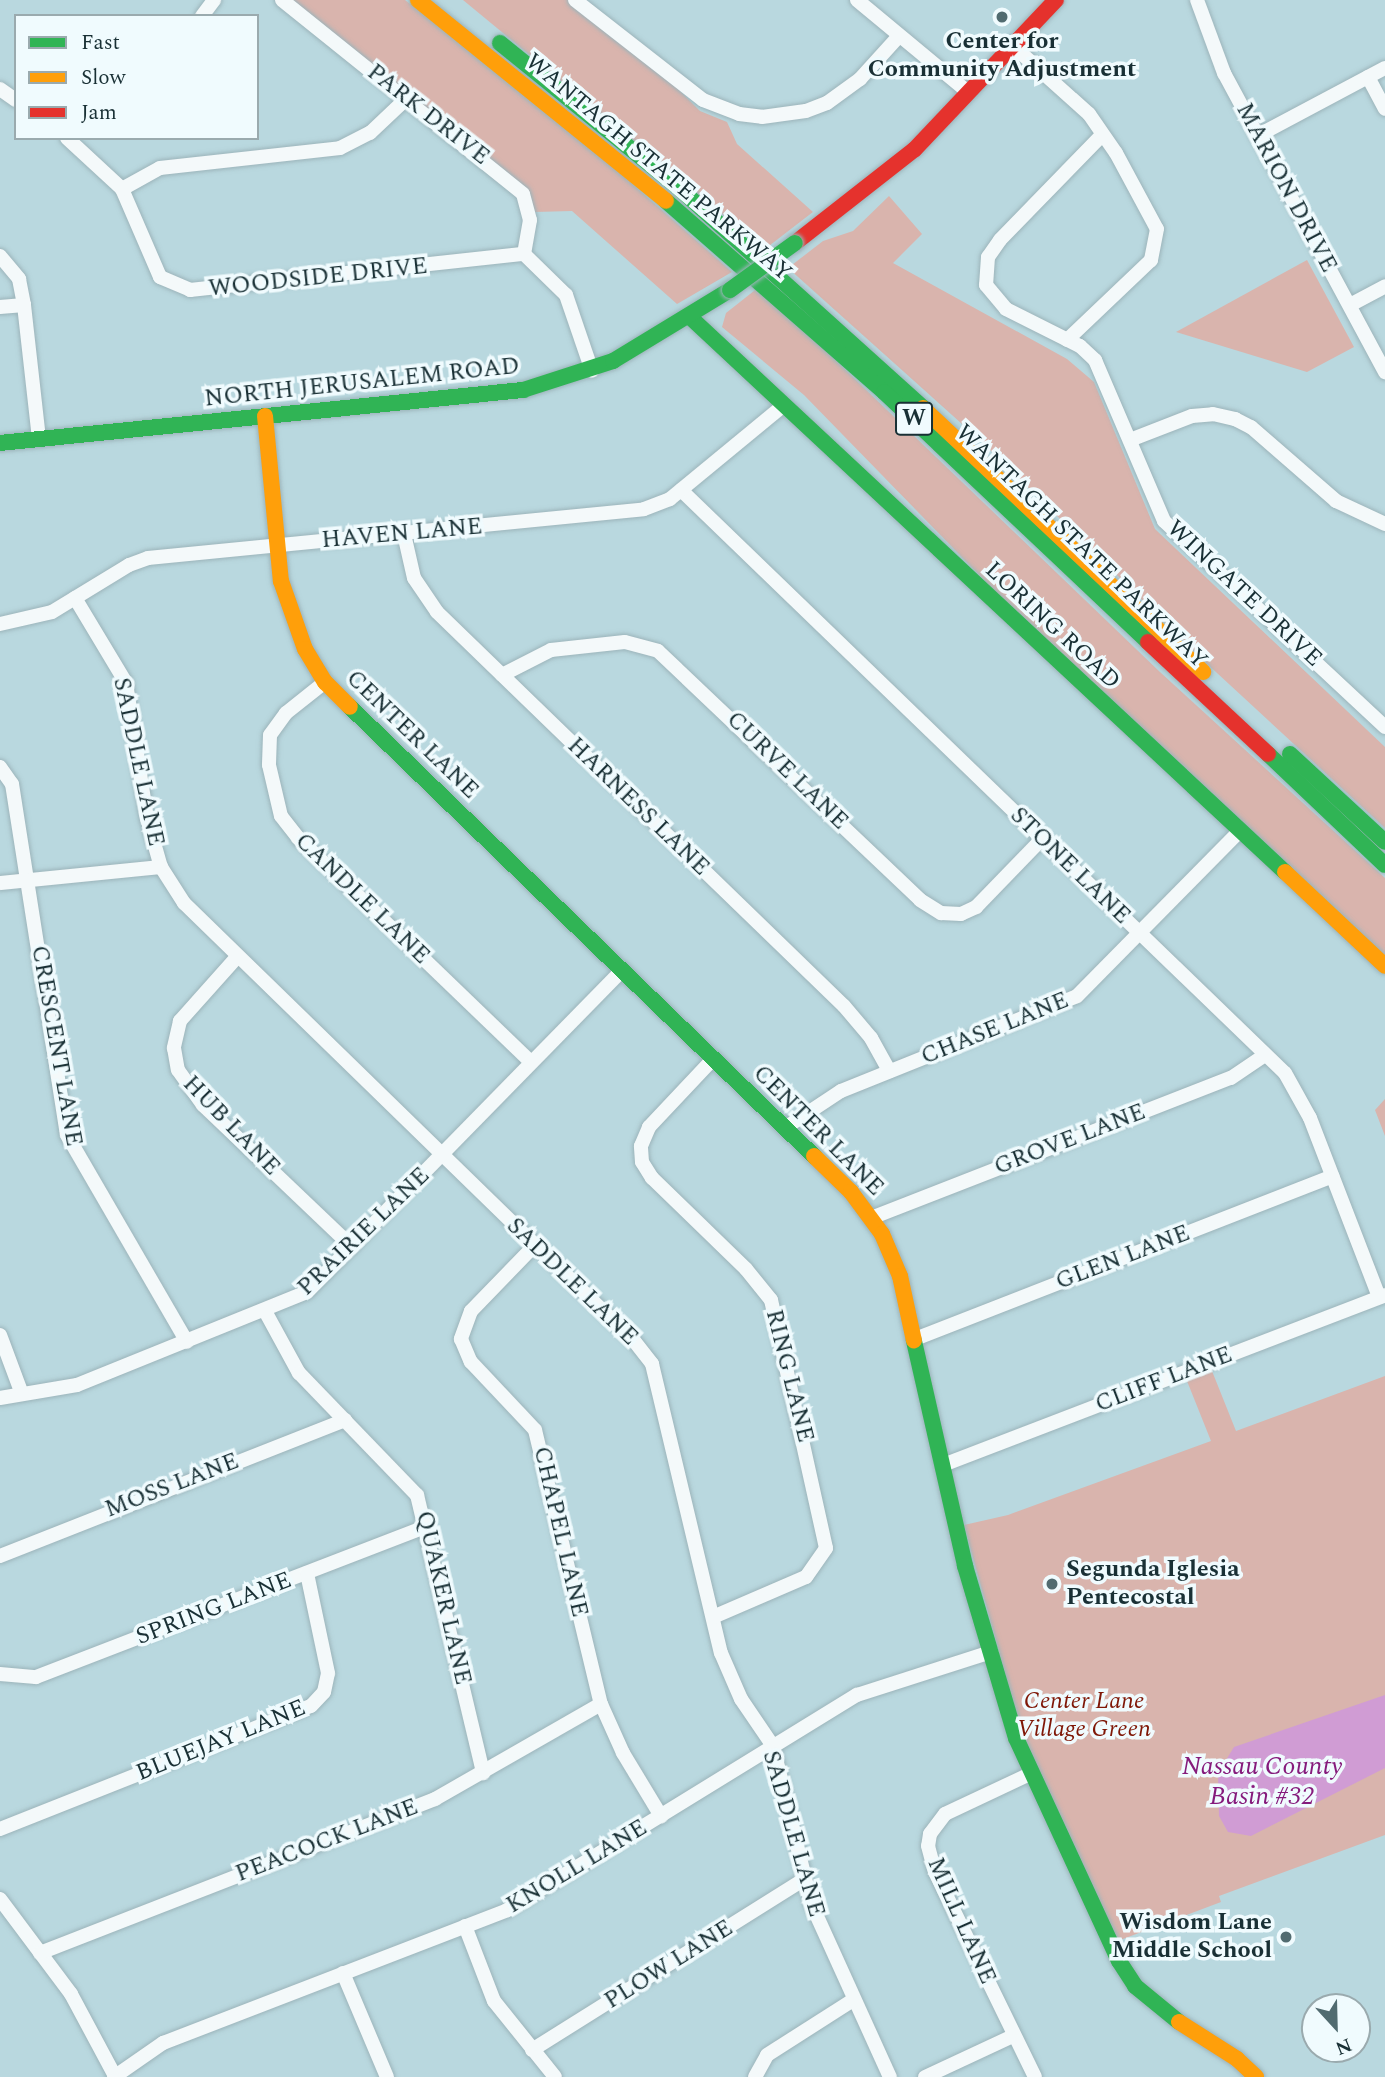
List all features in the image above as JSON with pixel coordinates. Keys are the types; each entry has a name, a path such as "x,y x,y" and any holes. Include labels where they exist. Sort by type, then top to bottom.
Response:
{"main road":[{"name":"WANTAGH STATE PARKWAY","path":"418,0 616,157 884,392 1385,865"},
{"path":"445,0 467,17"},
{"name":"NORTH JERUSALEM ROAD","path":"0,443 490,396 592,370 690,317 730,290 915,149 1056,0"},
{"name":"WANTAGH STATE PARKWAY","path":"489,34 669,180 826,316 1385,842"},
{"name":"LORING ROAD","path":"690,317 1238,833 1385,966"},
{"name":"CENTER LANE","path":"265,416 278,545 291,615 325,682 785,1128 871,1217 900,1276 965,1566 1032,1773 1119,1961 1135,1986 1159,2010 1237,2059 1256,2077"}],"street":[{"name":"PARK DRIVE","path":"282,0 523,194 530,220 524,254"},
{"path":"575,0 703,100 738,114 762,117 806,111 827,103 860,79 899,36"},
{"path":"857,0 968,92"},
{"name":"MARION DRIVE","path":"1197,0 1224,72 1385,372"},
{"path":"1012,45 1072,96 1101,135 1153,220 1156,247 1139,275 1067,340"},
{"path":"1257,136 1385,68"},
{"path":"1368,77 1385,109"},
{"path":"122,189 160,167 340,148 370,133 406,99"},
{"name":"WINGATE DRIVE","path":"1101,135 1000,240 985,270 986,285 994,299 1080,346 1101,369 1164,521 1379,710 1385,727"},
{"name":"WOODSIDE DRIVE","path":"69,140 122,189 153,267 173,285 190,290 524,254"},
{"path":"524,254 566,295 592,370"},
{"path":"0,256 19,279 39,439"},
{"path":"1350,305 1385,286"},
{"path":"0,307 24,305"},
{"name":"HAVEN LANE","path":"0,624 52,612 128,565 148,558 644,509 681,491 784,405"},
{"path":"1130,440 1192,416 1235,419 1251,427 1336,501 1385,524"},
{"name":"STONE LANE","path":"681,491 1140,933 1265,1055 1299,1094 1382,1296"},
{"name":"HARNESS LANE","path":"404,534 407,560 421,592 502,675 844,1006 871,1038 889,1071"},
{"name":"SADDLE LANE","path":"75,598 125,682 147,818 161,867 192,914 535,1245 652,1364 721,1653 741,1699 773,1746 805,1879 821,1932 890,2077"},
{"name":"CURVE LANE","path":"502,675 551,650 625,642 658,651 920,900 941,913 961,914 976,906 1042,839"},
{"name":"CANDLE LANE","path":"325,682 286,713 270,735 269,765 281,816 298,838 531,1062"},
{"name":"CRESCENT LANE","path":"0,767 12,784 66,1135 187,1342"},
{"name":"CHASE LANE","path":"785,1128 841,1091 1071,999 1238,833"},
{"path":"0,883 161,867"},
{"name":"HUB LANE","path":"237,957 180,1021 174,1048 178,1070 203,1105 352,1247"},
{"name":"PRAIRIE LANE","path":"0,1398 77,1385 307,1292 622,970"},
{"name":"GROVE LANE","path":"871,1217 1231,1078 1265,1055"},
{"name":"RING LANE","path":"713,1059 649,1127 642,1146 642,1162 652,1178 746,1269 771,1300 826,1548 806,1577 713,1617"},
{"name":"GLEN LANE","path":"915,1339 1332,1176"},
{"name":"CHAPEL LANE","path":"535,1245 471,1311 461,1339 471,1362 528,1419 542,1449 601,1703 623,1753 661,1816"},
{"name":"CLIFF LANE","path":"943,1465 1382,1296"},
{"name":"QUAKER LANE","path":"265,1311 299,1373 411,1485 427,1526 483,1773"},
{"path":"0,1335 22,1394"},
{"name":"MOSS LANE","path":"0,1556 345,1420"},
{"name":"SPRING LANE","path":"0,1674 36,1677 427,1526"},
{"name":"BLUEJAY LANE","path":"0,1829 311,1706 324,1692 328,1673 307,1573"},
{"name":"KNOLL LANE","path":"114,2076 163,2043 535,1896 857,1695 991,1653"},
{"name":"PEACOCK LANE","path":"40,1952 435,1799 601,1703"},
{"name":"MILL LANE","path":"1032,1773 945,1814 930,1834 928,1846 935,1872 1035,2077"},
{"name":"PLOW LANE","path":"532,2050 805,1879"},
{"path":"0,1899 71,1994 114,2076"},
{"path":"464,1926 494,2001 555,2077"},
{"path":"344,1973 387,2077"},
{"path":"755,2077 767,2055 853,2000"},
{"path":"925,2077 1013,2036"}],"green space":[{"path":"290,0 405,0 565,125 732,272 677,304 572,211 534,212"},
{"path":"463,0 568,0 664,75 700,111 727,122 737,144 813,212 765,249"},
{"path":"889,196 922,234 893,263 1067,359 1094,382 1155,529 1385,747 1385,828 1204,661 981,441 788,268 823,241 853,231"},
{"path":"1307,260 1354,347 1307,372 1176,332"},
{"path":"759,287 1160,672 1385,878 1385,963 1069,667 804,395 722,327 726,313"},
{"path":"1385,1099 1385,1136 1375,1110"},
{"name":"Center Lane Village Green","path":"1210,1366 1236,1431 1385,1376 1385,1835 1219,1896 1221,1902 1115,1942 1023,1738 964,1525 1008,1515 1211,1441 1185,1376"}],"water":[{"name":"Nassau County Basin #32","path":"1385,1695 1385,1768 1251,1836 1228,1832 1219,1816 1218,1773 1234,1747"}],"traffic: fast":[{"path":"500,43 679,188 923,408"},
{"path":"666,201 884,392 1148,642"},
{"path":"730,290 795,243"},
{"path":"0,443 523,390 613,361 730,290"},
{"path":"690,317 1285,872"},
{"path":"350,707 814,1156"},
{"path":"1268,754 1385,865"},
{"path":"1290,754 1385,842"},
{"path":"914,1341 965,1566 1016,1738 1119,1961 1135,1986 1179,2022"}],"traffic: slow":[{"path":"418,0 666,201"},
{"path":"923,408 1203,672"},
{"path":"265,416 281,581 305,649 325,682 350,707"},
{"path":"1285,872 1385,966"},
{"path":"814,1156 851,1192 882,1234 900,1276 914,1341"},
{"path":"1179,2022 1237,2059 1256,2077"}],"traffic: jam":[{"path":"795,243 915,149 1056,0"},
{"path":"1148,642 1268,754"}],"place":[{"name":"Center for Community Adjustment","path":"1002,17"},
{"name":"Segunda Iglesia Pentecostal","path":"1052,1584"},
{"name":"Wisdom Lane Middle School","path":"1286,1937"}]}
